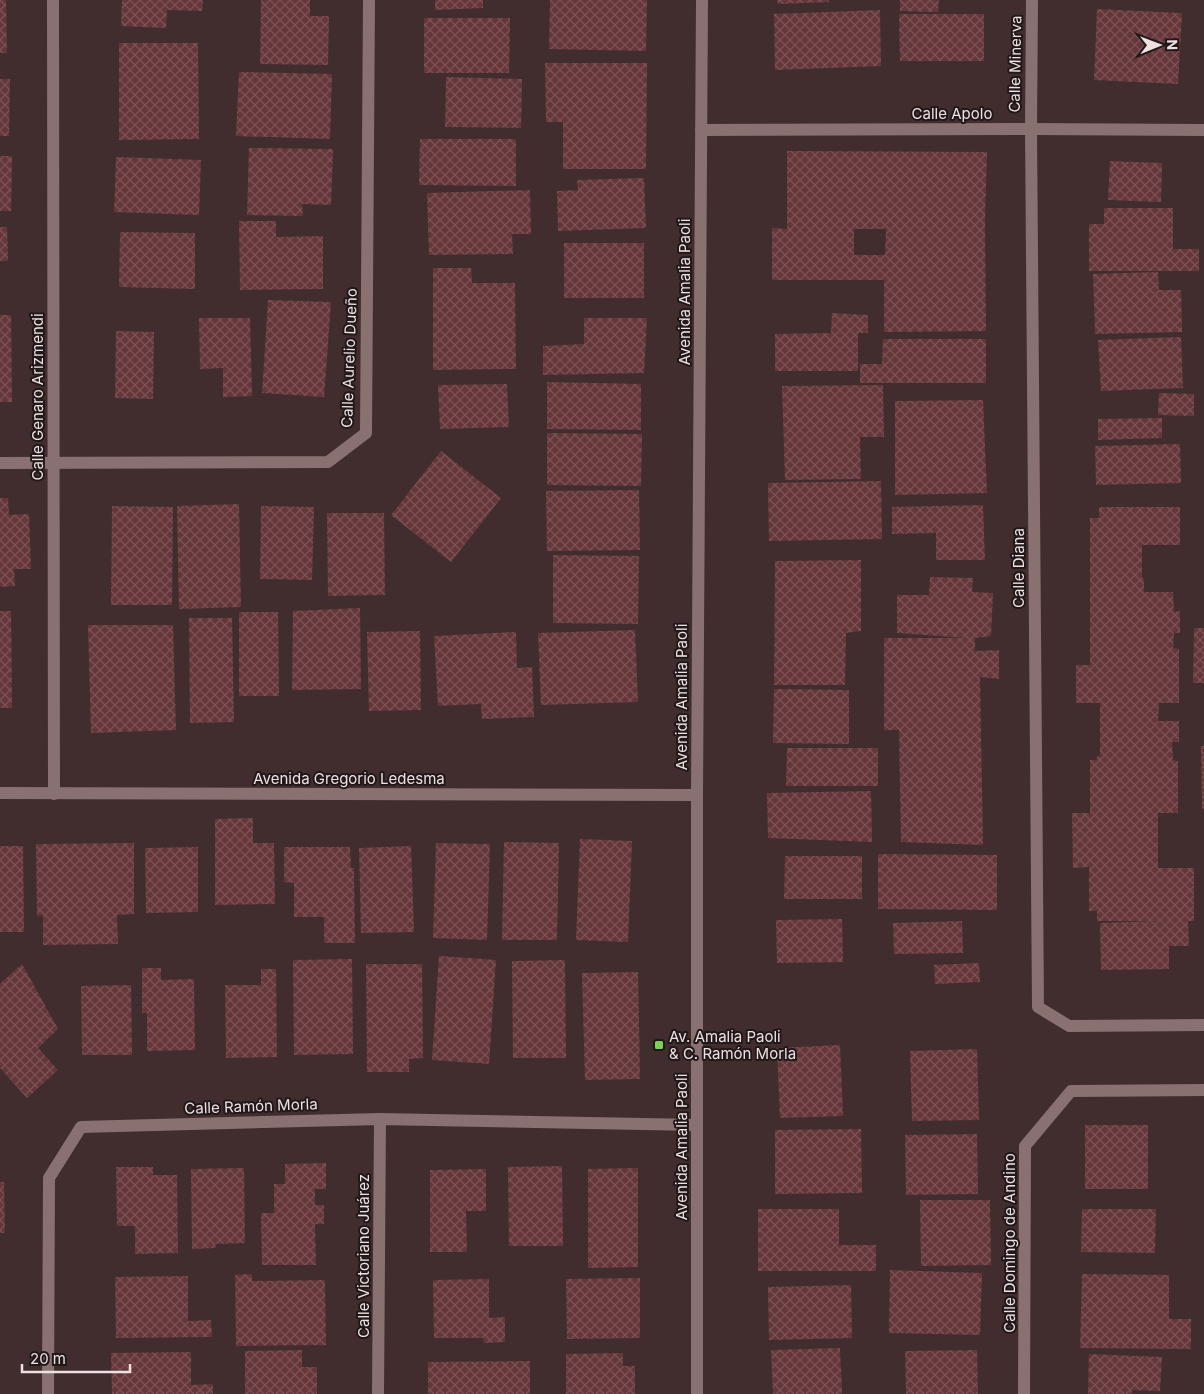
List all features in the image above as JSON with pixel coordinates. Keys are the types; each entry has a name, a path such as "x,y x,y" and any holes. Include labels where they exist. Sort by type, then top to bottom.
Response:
{"street":[{"name":"Calle Genaro Arizmendi","path":"53,0 54,794"},
{"name":"Calle Aurelio Dueño","path":"0,463 328,462 366,432 369,0"},
{"name":"Avenida Amalia Paoli","path":"697,1394 697,795 702,0"},
{"name":"Calle Minerva","path":"1031,129 1032,0"},
{"name":"Calle Diana","path":"1031,129 1038,1007 1070,1026 1204,1025"},
{"name":"Calle Apolo","path":"701,130 1204,130"},
{"name":"Avenida Gregorio Ledesma","path":"0,793 697,795"},
{"name":"Calle Domingo de Andino","path":"1024,1394 1025,1146 1071,1091 1204,1090"},
{"name":"Calle Ramón Morla","path":"48,1394 49,1178 81,1127 380,1118 698,1125"},
{"name":"Calle Victoriano Juárez","path":"378,1394 380,1118"}],"building":[{"path":"0,0 6,0 7,53 0,53"},
{"path":"122,0 203,0 202,11 167,10 166,28 121,26"},
{"path":"261,0 310,0 310,16 329,16 328,65 260,64"},
{"path":"435,0 483,0 483,8 435,10"},
{"path":"550,0 647,0 646,51 549,49"},
{"path":"777,0 829,0 829,2 778,4"},
{"path":"900,0 939,0 938,12 900,11"},
{"path":"1097,9 1182,13 1178,84 1094,80"},
{"path":"880,10 881,66 775,70 774,14"},
{"path":"899,14 984,14 984,61 900,61"},
{"path":"424,18 510,18 509,73 424,73"},
{"path":"119,43 198,43 199,139 119,140"},
{"path":"545,63 647,63 646,169 563,169 563,122 546,122"},
{"path":"239,72 332,74 330,139 236,136"},
{"path":"446,77 522,79 521,128 445,127"},
{"path":"0,79 10,79 9,136 0,136"},
{"path":"420,139 516,139 516,186 419,185"},
{"path":"249,148 333,149 331,205 302,204 303,216 247,215"},
{"path":"787,151 987,152 985,218 986,331 884,332 884,280 772,280 772,228 787,229","holes":["854,229 886,229 885,255 854,255"]},
{"path":"0,156 12,156 11,211 0,211"},
{"path":"116,157 201,160 199,215 114,212"},
{"path":"1110,161 1162,163 1161,202 1108,200"},
{"path":"644,178 646,228 558,231 557,191 578,190 577,180"},
{"path":"530,190 531,234 512,234 513,254 429,255 427,193"},
{"path":"1104,208 1173,208 1173,249 1199,249 1199,271 1089,271 1089,224 1104,224"},
{"path":"239,221 276,221 276,237 323,236 323,289 240,290"},
{"path":"0,227 7,227 8,261 0,261"},
{"path":"120,232 195,233 195,289 119,287"},
{"path":"564,243 644,243 644,298 564,298"},
{"path":"433,268 471,268 472,283 515,283 516,369 433,370"},
{"path":"1158,272 1159,290 1181,290 1182,332 1095,334 1093,274"},
{"path":"268,300 331,302 324,397 262,393"},
{"path":"832,313 868,315 868,333 858,333 858,371 775,371 775,334 831,333"},
{"path":"0,315 11,315 12,402 0,402"},
{"path":"199,318 250,318 252,396 223,397 223,368 200,369"},
{"path":"584,318 647,318 644,373 543,375 543,346 584,344"},
{"path":"116,331 154,332 153,399 115,398"},
{"path":"1181,337 1183,388 1101,391 1098,340"},
{"path":"883,339 986,339 986,383 860,383 860,364 882,364"},
{"path":"547,382 641,384 641,430 547,429"},
{"path":"507,384 509,427 440,429 438,385"},
{"path":"883,385 884,437 860,437 861,479 785,480 782,386"},
{"path":"1159,393 1194,394 1194,416 1158,415"},
{"path":"983,400 987,493 895,495 895,401"},
{"path":"1162,418 1162,438 1098,440 1098,419"},
{"path":"547,433 642,434 641,486 547,485"},
{"path":"1180,444 1181,483 1096,485 1095,446"},
{"path":"441,451 501,498 451,562 391,515"},
{"path":"881,481 882,539 769,541 768,483"},
{"path":"639,490 640,550 547,551 546,491"},
{"path":"0,498 8,498 9,515 29,514 31,569 14,569 15,586 0,587"},
{"path":"239,504 241,607 179,609 177,506"},
{"path":"983,505 985,560 936,560 936,533 892,534 892,507"},
{"path":"112,506 173,507 172,605 111,605"},
{"path":"261,506 314,507 312,580 260,579"},
{"path":"1099,507 1180,507 1180,545 1142,545 1144,592 1173,592 1174,612 1180,611 1180,633 1174,633 1173,648 1179,649 1179,703 1159,703 1158,721 1179,721 1179,742 1172,742 1173,760 1178,761 1178,813 1158,813 1158,868 1194,868 1194,921 1188,921 1189,946 1169,946 1169,969 1101,970 1100,923 1156,921 1097,921 1097,911 1089,911 1089,867 1073,868 1072,813 1090,813 1090,760 1097,760 1097,756 1100,756 1100,703 1076,703 1076,665 1090,665 1090,518 1099,518"},
{"path":"327,513 384,513 385,595 328,596"},
{"path":"553,555 639,556 638,624 553,623"},
{"path":"861,560 861,631 846,633 845,685 774,685 775,561"},
{"path":"930,577 973,578 972,592 993,593 991,636 975,638 975,651 999,650 999,679 980,677 983,845 901,842 899,730 884,730 884,638 967,638 897,633 897,595 929,595"},
{"path":"360,608 361,689 292,690 293,611"},
{"path":"0,611 11,611 12,708 0,708"},
{"path":"239,612 278,612 279,696 239,696"},
{"path":"189,618 232,618 234,722 190,723"},
{"path":"88,625 173,625 176,730 91,733"},
{"path":"1194,628 1204,628 1204,683 1193,683"},
{"path":"635,630 638,702 541,705 538,633"},
{"path":"420,631 421,710 369,711 367,632"},
{"path":"516,632 517,668 532,667 534,717 482,719 481,704 438,706 434,636"},
{"path":"774,689 849,690 849,744 773,743"},
{"path":"1201,746 1204,746 1204,809 1202,809"},
{"path":"787,748 878,748 878,786 786,786"},
{"path":"871,791 872,842 768,838 767,793"},
{"path":"253,818 253,843 274,843 275,904 215,905 215,819"},
{"path":"580,839 632,841 628,942 576,940"},
{"path":"504,842 559,843 557,940 502,940"},
{"path":"134,843 134,914 117,915 118,944 43,945 43,915 37,916 36,844"},
{"path":"436,843 490,844 487,940 433,938"},
{"path":"0,846 23,846 24,932 0,932"},
{"path":"411,846 414,932 361,933 359,848"},
{"path":"198,847 198,912 146,913 145,848"},
{"path":"284,847 350,847 351,868 354,868 355,943 324,943 324,917 294,917 294,883 284,882"},
{"path":"878,854 997,855 997,910 878,909"},
{"path":"785,856 862,856 862,899 784,899"},
{"path":"842,919 843,962 777,963 776,920"},
{"path":"962,921 963,953 894,954 893,923"},
{"path":"439,956 496,960 489,1064 432,1060"},
{"path":"352,959 353,1054 294,1055 293,960"},
{"path":"565,960 566,1058 513,1058 512,961"},
{"path":"979,963 980,982 935,984 934,965"},
{"path":"22,964 58,1029 38,1048 58,1070 27,1098 0,1068 0,984"},
{"path":"366,964 422,964 423,1058 409,1059 409,1072 367,1072"},
{"path":"142,968 161,968 161,980 194,979 195,1050 147,1051 147,1013 142,1013"},
{"path":"261,969 276,969 277,1057 226,1058 225,985 261,985"},
{"path":"638,972 640,1079 585,1080 582,973"},
{"path":"131,985 132,1055 82,1055 81,986"},
{"path":"840,1045 843,1116 780,1118 777,1048"},
{"path":"977,1049 979,1120 912,1121 910,1051"},
{"path":"1085,1125 1148,1125 1148,1189 1085,1189"},
{"path":"861,1129 862,1193 775,1194 775,1130"},
{"path":"977,1134 978,1194 906,1195 905,1135"},
{"path":"326,1163 326,1189 315,1189 315,1205 324,1205 324,1224 315,1224 316,1265 262,1265 261,1213 274,1213 274,1184 285,1184 285,1164"},
{"path":"562,1166 563,1246 509,1246 508,1167"},
{"path":"116,1167 153,1167 153,1175 177,1175 178,1253 135,1254 135,1226 117,1226"},
{"path":"244,1168 245,1243 215,1244 216,1248 192,1249 191,1169"},
{"path":"638,1168 638,1267 588,1268 588,1169"},
{"path":"486,1169 486,1211 466,1211 467,1252 430,1252 430,1170"},
{"path":"0,1182 4,1182 5,1233 0,1233"},
{"path":"920,1200 990,1200 991,1265 921,1266"},
{"path":"758,1209 839,1209 839,1245 876,1245 876,1271 758,1271"},
{"path":"1082,1209 1156,1209 1155,1253 1081,1252"},
{"path":"890,1270 982,1273 980,1335 889,1333"},
{"path":"252,1274 252,1281 325,1280 326,1345 236,1346 235,1275"},
{"path":"1082,1274 1169,1275 1169,1319 1191,1319 1191,1349 1080,1348"},
{"path":"188,1276 188,1321 211,1320 212,1337 116,1338 115,1277"},
{"path":"640,1278 640,1338 567,1339 566,1279"},
{"path":"489,1279 489,1318 505,1317 505,1342 484,1343 483,1338 434,1338 433,1280"},
{"path":"851,1285 852,1338 769,1340 768,1287"},
{"path":"840,1348 842,1394 773,1394 771,1350"},
{"path":"302,1350 302,1367 317,1367 317,1394 245,1394 245,1351"},
{"path":"977,1350 978,1394 906,1394 905,1351"},
{"path":"191,1352 191,1385 213,1384 213,1394 112,1394 111,1353"},
{"path":"623,1353 623,1366 635,1366 635,1394 566,1394 566,1354"},
{"path":"1089,1354 1162,1357 1160,1391 1132,1390 1132,1394 1088,1394"},
{"path":"530,1361 530,1394 428,1394 428,1362"}],"place":[{"name":"Av. Amalia Paoli & C. Ramón Morla","path":"659,1045"}]}
